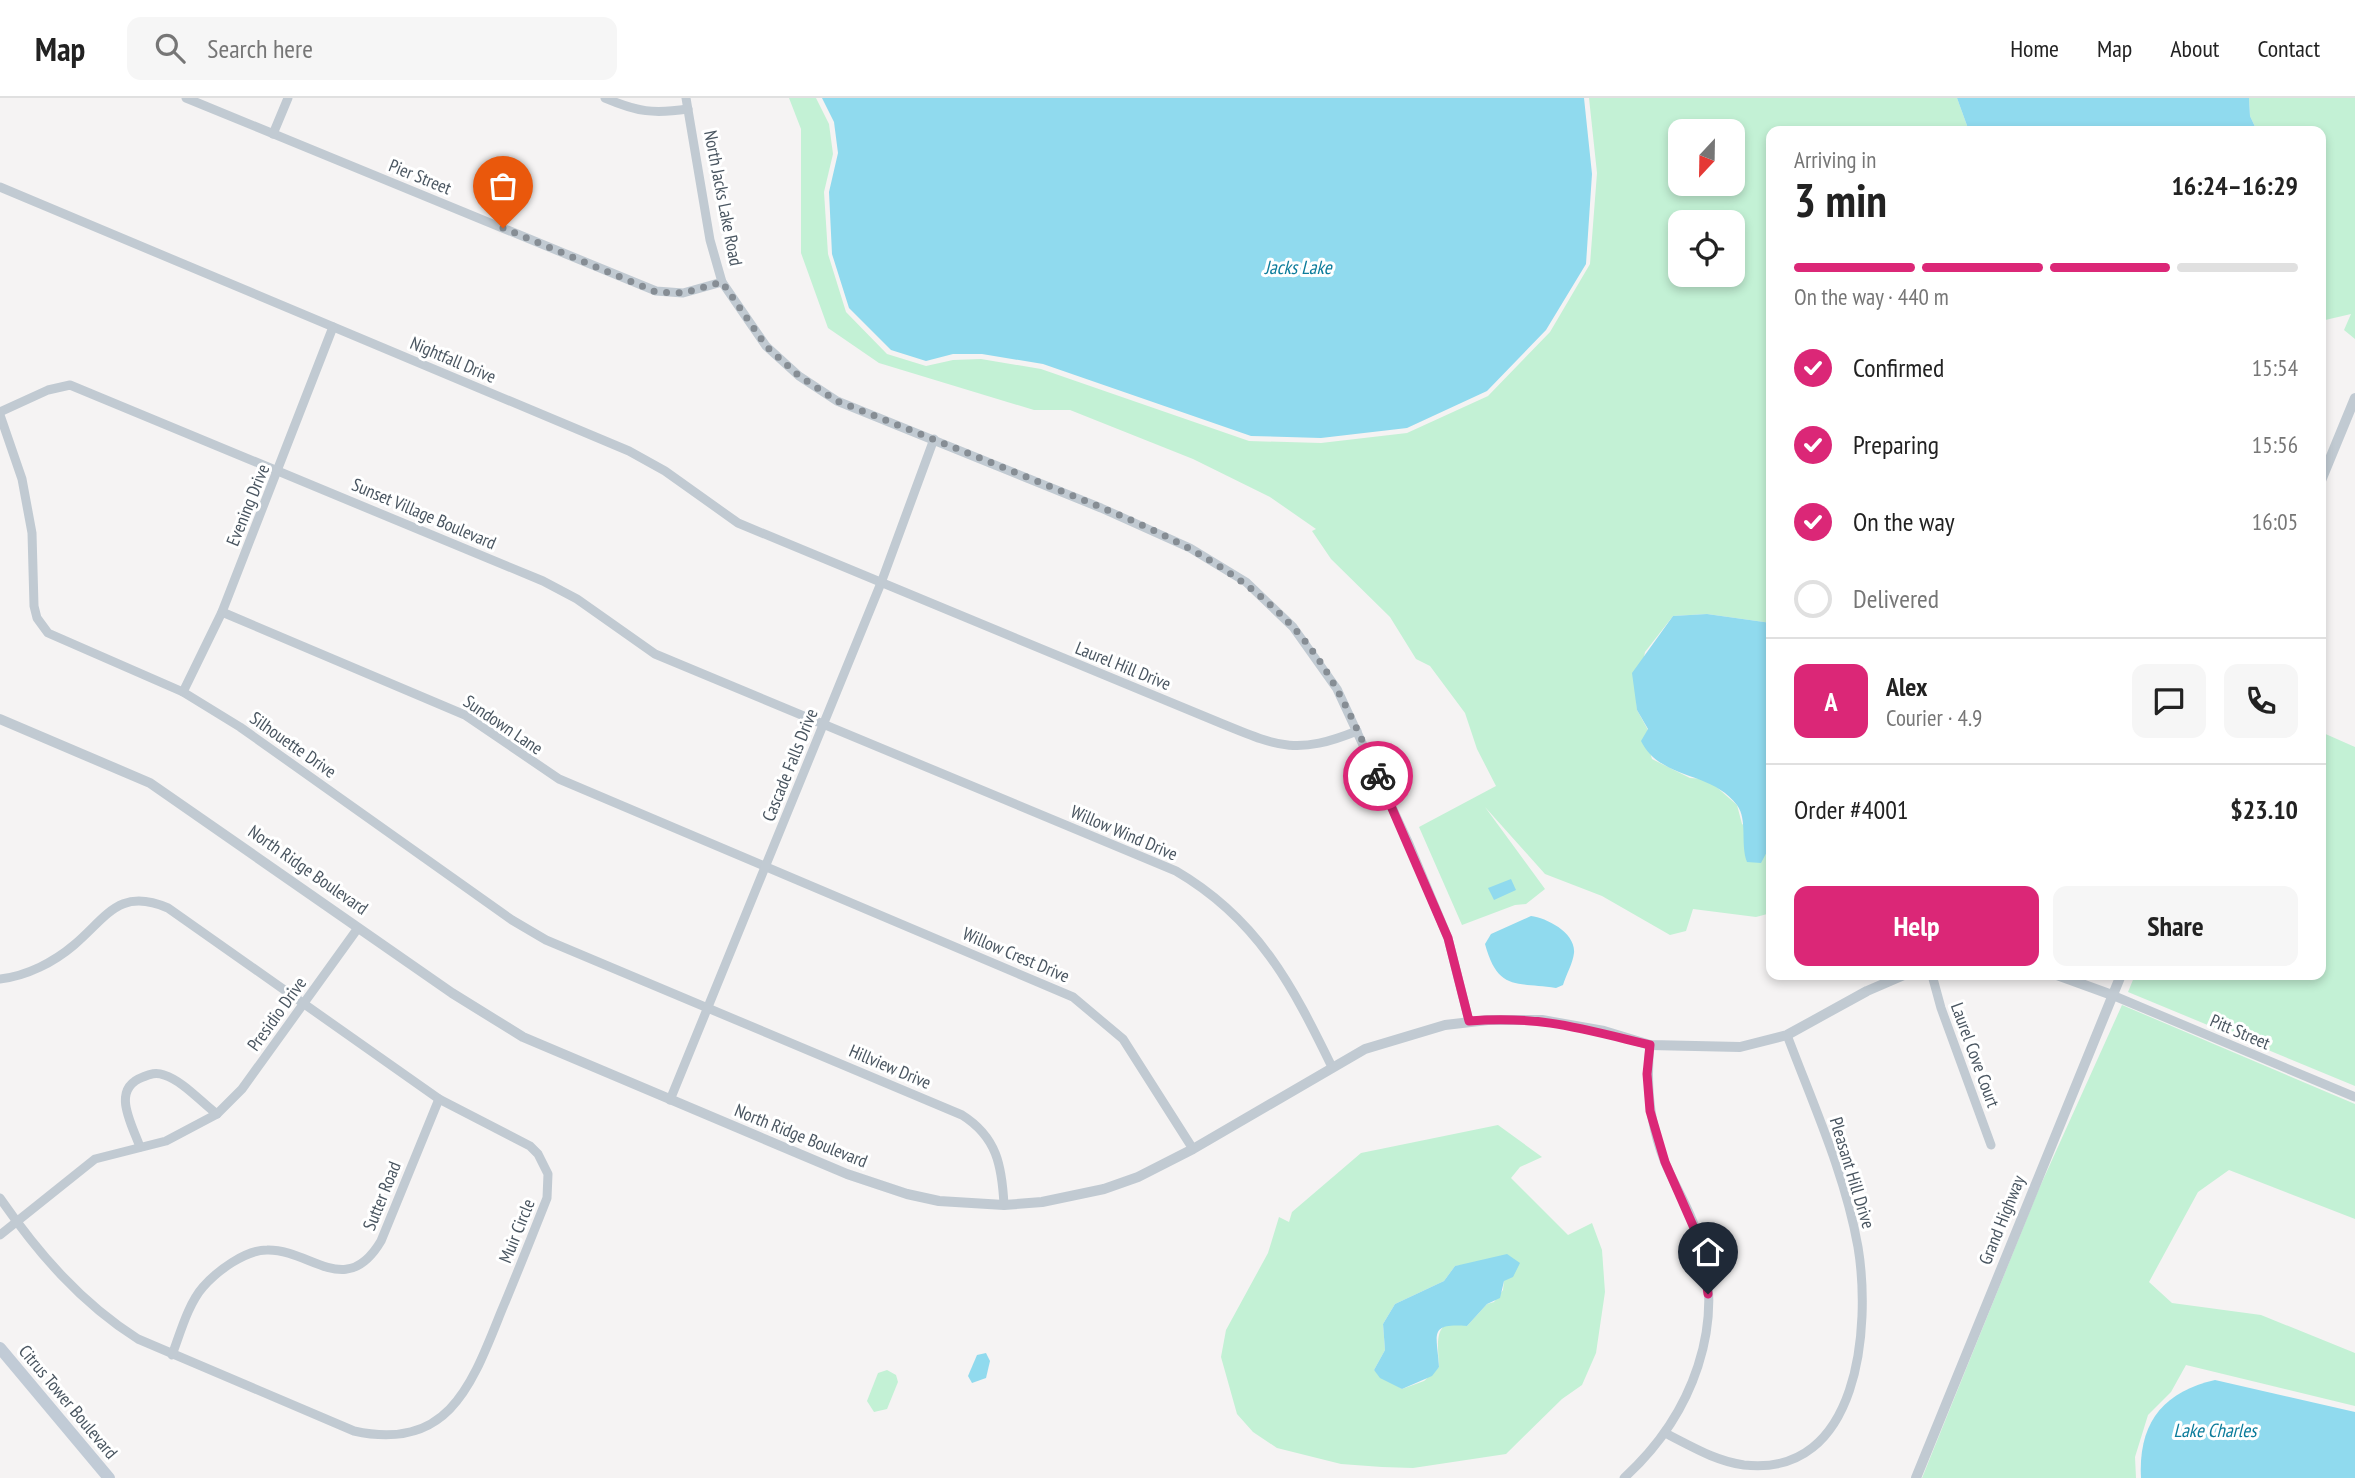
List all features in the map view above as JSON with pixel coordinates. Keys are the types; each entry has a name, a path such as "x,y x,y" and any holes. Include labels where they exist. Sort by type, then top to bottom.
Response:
{"main road":[{"name":"Citrus Tower Boulevard","path":"0,1348 109,1478"}],"street":[{"name":"Pier Street","path":"186,98 656,292 683,293 722,282"},
{"path":"273,134 288,98"},
{"path":"605,98 636,111 659,113 688,108"},
{"name":"North Jacks Lake Road","path":"686,98 710,240 722,282 766,346 799,376 837,401 1163,534 1229,570 1293,627 1337,688 1357,731 1448,938 1469,1021"},
{"name":"Nightfall Drive","path":"0,187 637,455 738,523 881,583"},
{"name":"Evening Drive","path":"183,692 222,612 333,327"},
{"name":"Sunset Village Boulevard","path":"0,414 48,390 70,385 543,581 577,599 655,654 823,725"},
{"path":"2326,468 2355,398"},
{"name":"Silhouette Drive","path":"0,414 22,479 32,533 34,606 42,626 58,638 183,692 240,727 528,931 708,1008"},
{"name":"Cascade Falls Drive","path":"670,1100 881,583 934,439"},
{"name":"Laurel Hill Drive","path":"881,583 1266,741 1308,747 1357,731"},
{"name":"Sundown Lane","path":"222,612 457,711 559,779 766,866"},
{"name":"North Ridge Boulevard","path":"0,719 150,783 452,993 523,1037 879,1186 939,1201 1004,1205 1052,1201 1104,1189 1147,1173 1193,1149 1332,1067 1387,1040 1469,1021 1542,1020 1604,1031 1650,1045"},
{"name":"Willow Wind Drive","path":"823,725 1134,853 1199,884 1240,917 1278,965 1332,1067"},
{"name":"Willow Crest Drive","path":"766,866 1051,986 1091,1008 1136,1055 1193,1149"},
{"name":"Muir Circle","path":"0,979 24,974 50,962 73,946 110,909 142,900 167,908 439,1099 530,1146 544,1164 549,1186 547,1198 475,1377 456,1405 419,1430 395,1435 371,1435 354,1431 138,1339 90,1305 0,1198"},
{"name":"Presidio Drive","path":"0,1235 95,1159 184,1134 217,1114 242,1089 358,928"},
{"path":"1624,1478 1665,1433 1690,1392 1699,1369 1708,1320 1708,1294 1701,1244 1665,1162 1650,1111 1647,1074 1650,1045 1740,1047 1787,1035 1892,980"},
{"name":"Laurel Cove Court","path":"1933,980 1991,1145"},
{"path":"2071,980 2112,995"},
{"name":"Grand Highway","path":"1916,1478 2119,980"},
{"name":"Pitt Street","path":"2112,995 2355,1097"},
{"name":"Hillview Drive","path":"708,1008 973,1122 992,1142 998,1155 1004,1205"},
{"name":"Pleasant Hill Drive","path":"1665,1433 1728,1462 1746,1465 1783,1463 1804,1455 1833,1429 1848,1401 1860,1346 1861,1278 1858,1248 1833,1157 1787,1035"},
{"path":"141,1147 124,1099 130,1084 136,1079 151,1073 167,1076 217,1114"},
{"name":"Sutter Road","path":"172,1355 203,1287 244,1256 255,1251 278,1251 335,1270 347,1269 367,1259 381,1241 439,1099"}],"green space":[{"path":"789,98 816,98 829,124 833,154 824,192 828,254 846,312 887,354 926,366 953,360 981,359 1041,369 1249,441 1321,443 1407,433 1488,396 1550,332 1590,264 1597,173 1589,98 1957,98 1967,126 1766,126 1766,622 1707,614 1673,616 1645,652 1636,696 1637,710 1648,730 1645,736 1652,759 1690,778 1704,779 1713,784 1737,805 1742,824 1766,841 1766,914 1756,917 1693,909 1686,931 1670,935 1602,896 1545,874 1485,807 1545,889 1526,904 1515,905 1462,925 1419,827 1496,786 1477,749 1465,713 1430,666 1416,659 1390,617 1331,559 1312,531 1316,529 1270,497 1193,459 1070,410 1034,410 879,363 828,328 801,253 801,129"},
{"path":"2249,98 2355,98 2355,339 2344,330 2351,314 2326,320 2326,126 2255,126 2250,116"},
{"path":"2326,734 2355,747 2355,1086 2128,992 2133,980 2326,980"},
{"path":"2122,1005 2355,1104 2355,1219 2229,1170 2198,1192 2149,1282 2172,1303 2261,1315 2355,1353 2355,1406 2186,1365 2171,1392 2148,1415 2135,1457 2136,1478 1922,1478 2038,1191"},
{"path":"1498,1125 1542,1157 1520,1167 1511,1178 1568,1235 1592,1223 1602,1250 1605,1292 1596,1353 1582,1385 1562,1399 1506,1454 1413,1468 1341,1464 1277,1448 1253,1432 1237,1414 1221,1357 1226,1330 1268,1253 1279,1217 1289,1222 1292,1212 1361,1153","holes":["1471,1264 1504,1281 1503,1290 1494,1302 1487,1304 1467,1326 1448,1324 1442,1328 1438,1341 1439,1367 1424,1381 1402,1389 1374,1370 1385,1350 1383,1324 1395,1304 1444,1281 1455,1266"]},
{"path":"887,1370 896,1375 898,1382 887,1409 874,1412 867,1401 878,1373"}],"water":[{"name":"Jacks Lake","path":"822,98 1584,98 1592,174 1586,264 1546,330 1487,391 1407,428 1321,438 1251,436 1043,364 982,354 953,354 926,361 891,350 849,308 832,254 829,192 838,153 834,122"},
{"path":"1957,98 2249,98 2250,116 2255,126 1967,126"},
{"path":"1707,614 1766,622 1766,854 1761,863 1747,862 1742,818 1737,805 1714,786 1660,763 1641,741 1648,729 1637,710 1632,673 1673,616"},
{"path":"1511,879 1516,890 1494,900 1488,888"},
{"path":"1531,916 1559,928 1573,946 1573,957 1563,985 1556,988 1510,981 1502,977 1490,959 1485,944 1491,934"},
{"path":"1507,1254 1520,1263 1513,1277 1504,1281 1500,1298 1487,1304 1467,1326 1446,1326 1440,1329 1437,1339 1439,1367 1432,1376 1402,1389 1380,1378 1374,1370 1385,1350 1383,1324 1395,1304 1444,1281 1455,1266"},
{"path":"986,1353 990,1361 986,1378 972,1383 968,1376 977,1355"},
{"name":"Lake Charles","path":"2215,1380 2355,1412 2355,1478 2141,1478 2144,1441 2157,1413 2181,1393"}],"way so far":[{"path":"503,228 656,292 683,293 722,282 766,346 799,376 837,401 1122,516 1163,534 1220,565 1246,582 1265,599 1293,627 1322,664 1337,688 1378,776"}],"route":[{"path":"1378,776 1448,938 1469,1021 1542,1020 1604,1031 1650,1045 1647,1074 1650,1111 1665,1162 1701,1244 1708,1294"}]}
